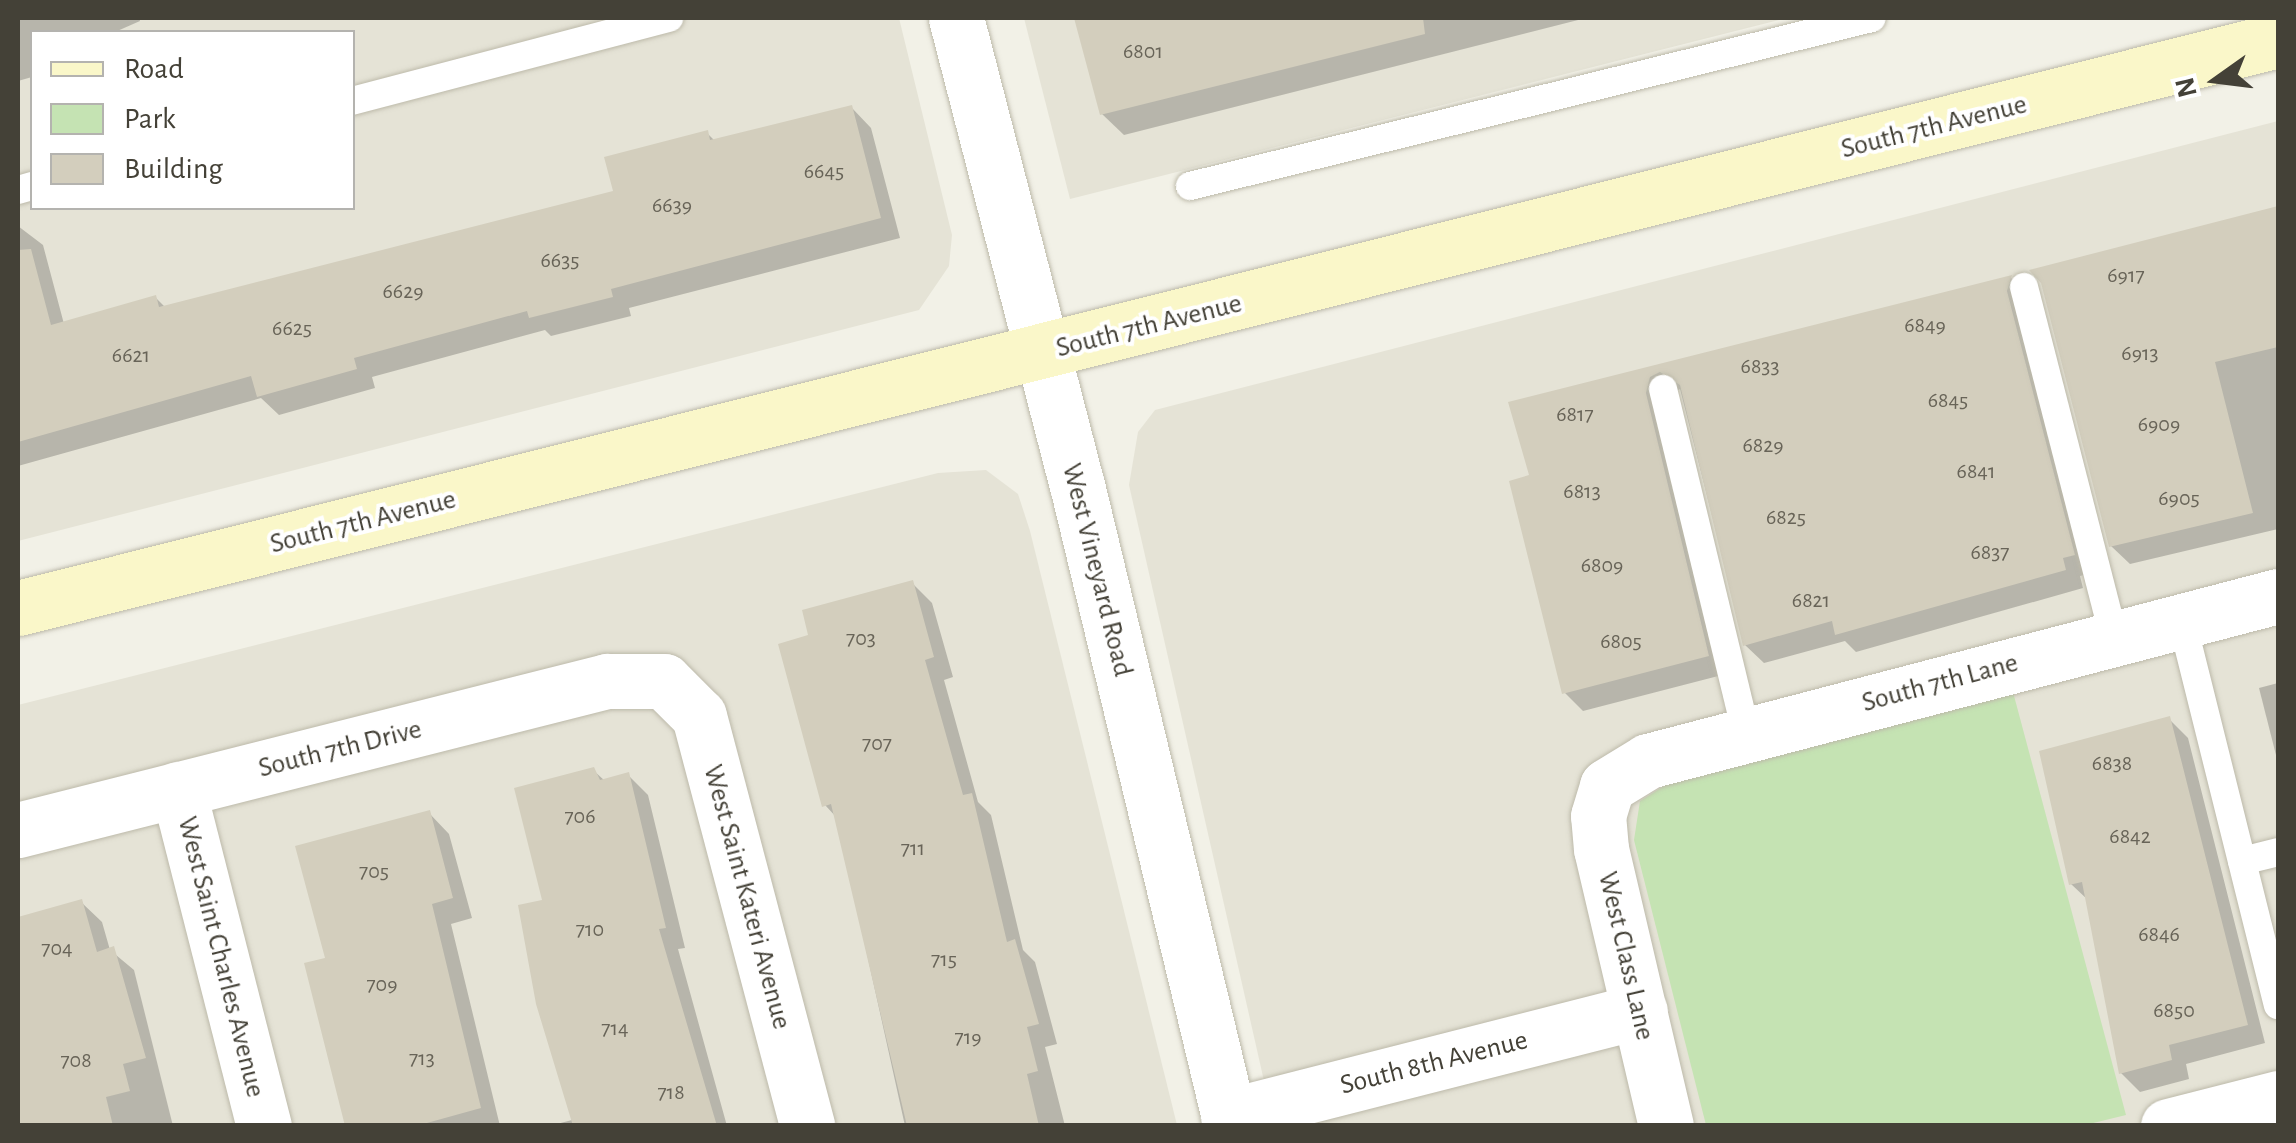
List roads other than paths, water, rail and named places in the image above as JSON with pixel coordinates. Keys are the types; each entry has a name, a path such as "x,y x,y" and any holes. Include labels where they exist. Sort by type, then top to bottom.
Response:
{"main road":[{"name":"South 7th Avenue","path":"18,608 2278,40"}],"street":[{"name":"West Vineyard Road","path":"956,18 1044,353 1230,1120"},
{"name":"South 7th Lane","path":"1607,786 1648,760 2278,596"},
{"name":"South 7th Drive","path":"18,830 607,681 664,681"},
{"name":"West Saint Kateri Avenue","path":"664,681 699,716 806,1126"},
{"name":"West Class Lane","path":"1607,786 1598,816 1601,848 1666,1126"},
{"name":"West Saint Charles Avenue","path":"178,790 264,1126"},
{"name":"South 8th Avenue","path":"1230,1120 1640,1012"},
{"path":"2168,1126 2278,1098"}],"lane":[{"path":"355,100 668,18"},
{"path":"1190,186 1872,18"},
{"path":"2024,287 2114,638"},
{"path":"1662,389 1746,733"},
{"path":"2182,621 2278,1004"},
{"path":"2242,860 2278,852"}]}
